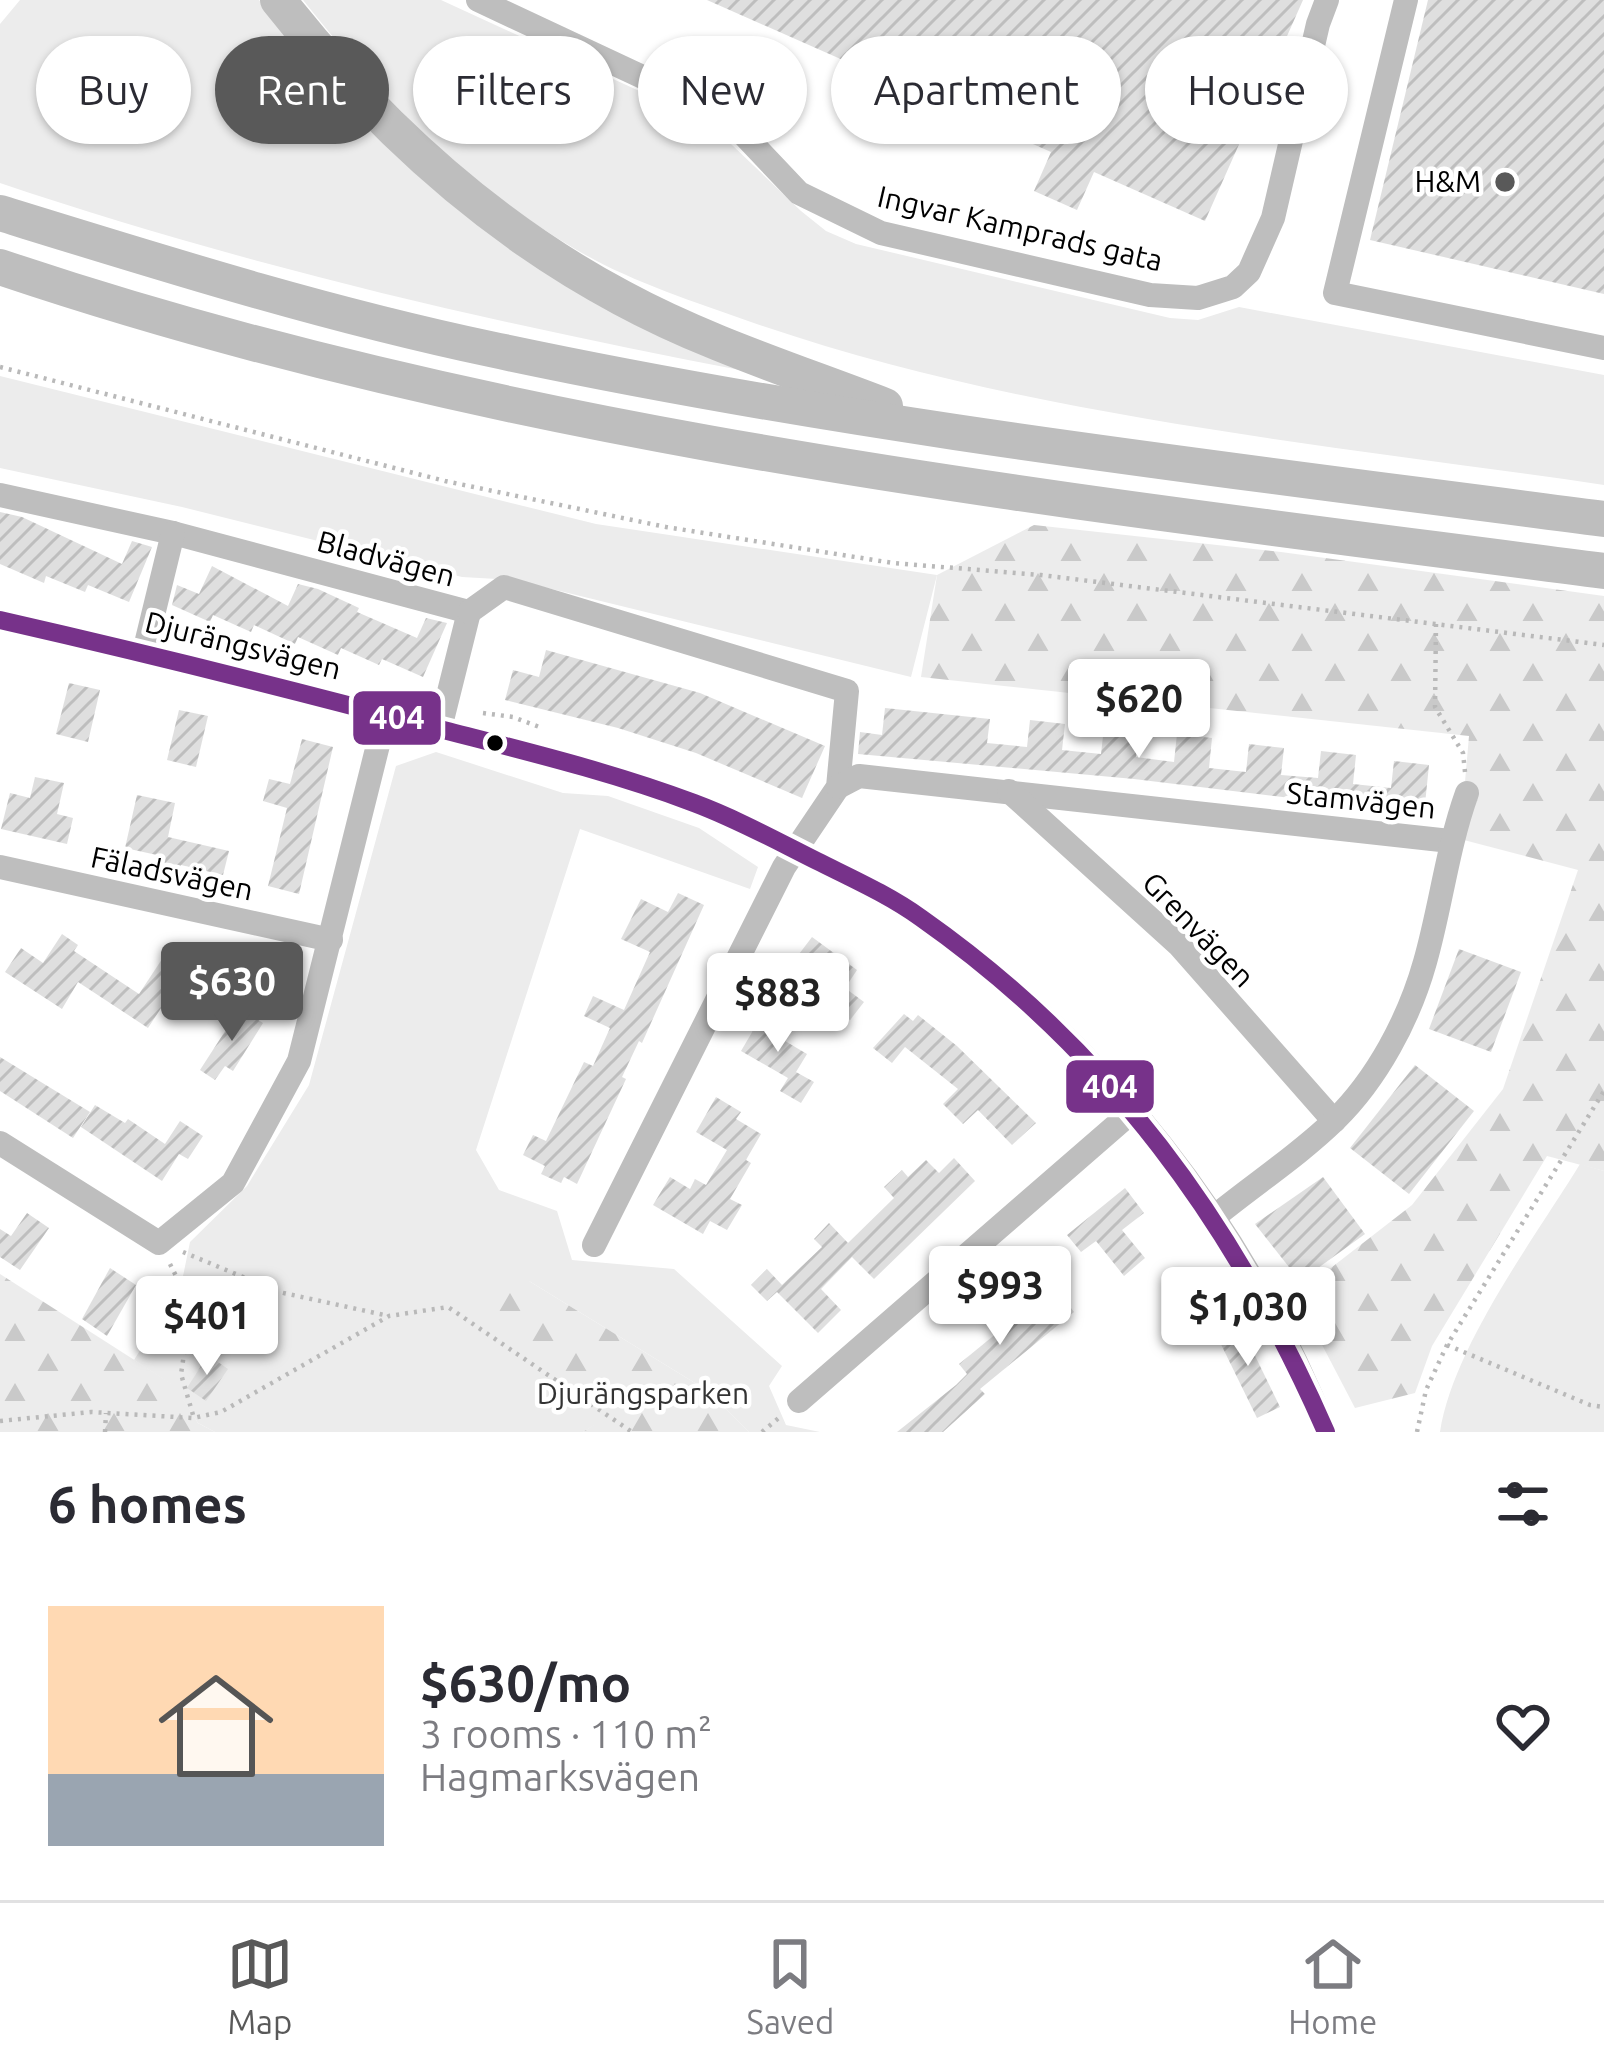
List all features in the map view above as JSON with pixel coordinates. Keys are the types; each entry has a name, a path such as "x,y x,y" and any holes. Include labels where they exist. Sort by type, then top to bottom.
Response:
{"highway":[{"path":"278,0 375,114 405,142 498,220 557,260 623,299 700,334 956,433"},
{"path":"0,213 247,289 485,348 691,390 956,433 1604,519"},
{"path":"0,267 236,338"},
{"path":"0,290 685,440 877,473 1604,571"}],"street":[{"name":"Ingvar Kamprads gata","path":"478,0 726,116 799,193 881,233 1150,295 1198,298 1233,287 1249,272 1273,218 1327,0"},
{"path":"1406,0 1335,292 1604,348"},
{"name":"Bladvägen","path":"0,495 173,533 469,613 440,728"},
{"path":"143,652 173,533"},
{"path":"469,613 504,587 847,691 838,788 784,867 594,1245"},
{"name":"Djurängsvägen","path":"0,620 386,713 563,761 697,804 919,916 1038,1013 1134,1110 1214,1218 1301,1369 1326,1432"},
{"path":"0,1143 159,1243 232,1183 299,1061 386,713"},
{"name":"Stamvägen","path":"838,788 859,776 1450,841"},
{"name":"Grenvägen","path":"1009,791 1179,945 1334,1120"},
{"name":"Stamvägen","path":"1214,1218 1334,1120 1363,1088 1400,1030 1425,963 1450,841 1467,793"},
{"name":"Fäladsvägen","path":"0,867 331,940"},
{"path":"799,1401 1134,1110"}],"path":[{"path":"0,367 445,481 666,527 893,562 1041,574 1604,645"},
{"path":"1436,624 1435,706 1463,752 1467,793"},
{"path":"1417,1432 1426,1390 1447,1345 1604,1091"},
{"path":"159,1243 279,1292 389,1316 448,1307 632,1432"},
{"path":"159,1243 182,1286 187,1334 182,1374 194,1418"},
{"path":"0,1421 106,1413 194,1418 221,1412 389,1316"},
{"path":"1447,1345 1604,1407"},
{"path":"105,1432 106,1413"}],"green space":[{"path":"20,0 259,0 287,36 215,36 215,144 384,144 426,182 745,371 369,290 183,240 0,183 0,24"},
{"path":"303,0 441,0 519,36 413,36 413,122 389,99 389,36 333,36"},
{"path":"614,79 638,90 638,144 731,144 826,231 856,244 1170,318 1198,320 1239,307 1604,375 1604,485 1173,423 960,382 855,355 639,281 536,224 436,144 614,144"},
{"path":"0,376 596,524 937,575 911,677 515,580 462,577 182,507 0,468"},
{"path":"1034,525 1281,552 1604,596 1604,1171 1547,1156 1432,1346 1415,1393 1355,1408 1296,1295 1412,1205 1503,1089 1578,870 1460,839 1469,736 921,677 937,575"},
{"path":"436,752 563,793 608,796 699,828 758,867 750,889 580,829 476,1150 499,1190 557,1211 572,1260 674,1269 782,1366 769,1386 786,1425 820,1432 749,1432 708,1391 529,1281 611,1415 583,1432 215,1432 198,1423 174,1386 134,1360 181,1286 190,1242 247,1186 309,1085 396,766"},
{"path":"1580,1164 1604,1171 1604,1432 1440,1432 1448,1399 1478,1330"},
{"path":"0,1274 175,1386 198,1423 215,1432 0,1432"},
{"name":"Djurängsparken","path":"529,1281 708,1391 749,1432 583,1432 610,1414 470,1308"}],"building":[{"path":"707,0 1303,0 1287,36 1145,36 1145,144 1239,144 1205,221 1094,172 1077,210 1034,191 1051,152 1033,144 1121,144 1121,36 831,36 831,55 807,44 807,36 788,36"},
{"path":"1428,0 1604,0 1604,294 1370,240"},
{"path":"0,512 22,517 122,564 132,541 152,547 129,602 88,585 85,592 46,576 44,583 0,564"},
{"path":"212,566 288,606 298,584 318,589 417,638 426,618 447,623 423,677 382,659 379,665 341,648 338,655 298,637 295,644 254,625 251,632 213,615 210,622 172,605 177,585 199,594"},
{"path":"546,650 700,693 825,746 802,798 696,753 505,700 513,670 539,677"},
{"path":"69,683 100,690 88,742 56,734"},
{"path":"885,708 990,719 987,743 1027,747 1030,720 1065,724 1062,750 1101,754 1104,727 1139,731 1136,757 1174,762 1177,734 1212,738 1209,768 1246,772 1249,744 1284,748 1281,775 1318,778 1321,751 1356,755 1353,784 1391,788 1394,761 1429,765 1424,814 1134,779 858,754 860,732 882,735"},
{"path":"179,710 208,716 196,767 167,760"},
{"path":"302,739 333,747 299,894 268,886 287,808 263,801 269,779 290,784"},
{"path":"35,777 64,783 57,814 73,818 67,844 1,829 10,793 30,798"},
{"path":"137,795 175,803 168,837 229,851 223,875 155,863 157,855 125,848"},
{"path":"678,893 704,905 577,1184 564,1177 561,1183 541,1174 545,1166 523,1155 533,1135 546,1141 584,1062 593,1066 610,1028 584,1016 593,996 624,1010 650,952 621,939 641,899 668,912"},
{"path":"62,934 78,945 74,951 139,994 166,953 188,967 148,1028 78,982 62,1009 5,972 21,948 43,963"},
{"path":"812,937 857,970 845,988 864,1002 850,1020 823,1000 831,990 793,962"},
{"path":"1459,949 1521,972 1491,1052 1429,1029"},
{"path":"240,1008 263,1023 233,1071 225,1066 215,1080 200,1070"},
{"path":"764,1012 788,1026 780,1038 807,1054 796,1072 814,1082 801,1103 780,1091 788,1078 741,1051"},
{"path":"904,1014 913,1021 918,1015 957,1046 1036,1123 1012,1145 978,1110 963,1124 943,1104 958,1089 905,1047 892,1063 873,1048"},
{"path":"0,1057 90,1112 73,1138 0,1091"},
{"path":"1415,1065 1474,1111 1409,1194 1350,1148"},
{"path":"716,1097 741,1112 736,1119 761,1134 730,1199 742,1205 727,1230 710,1221 703,1234 653,1205 670,1177 690,1189 695,1179 706,1185 727,1150 696,1132"},
{"path":"95,1105 125,1123 128,1119 165,1144 180,1121 203,1136 188,1159 179,1154 162,1181 81,1127"},
{"path":"954,1158 975,1181 874,1279 852,1257 821,1289 841,1310 818,1333 777,1292 767,1301 751,1285 767,1269 782,1285 822,1247 814,1239 829,1223 848,1243 894,1198 884,1187 902,1170 908,1177 926,1160 939,1173"},
{"path":"1323,1177 1365,1234 1300,1281 1255,1224"},
{"path":"1125,1188 1144,1213 1122,1230 1145,1258 1124,1276 1096,1241 1081,1252 1067,1235"},
{"path":"27,1213 49,1228 20,1270 0,1257 0,1229 11,1236"},
{"path":"1034,1259 1074,1312 980,1389 985,1394 943,1432 897,1432 956,1385 967,1374 959,1364 1025,1310 1004,1282"},
{"path":"110,1268 136,1285 107,1336 82,1319"},
{"path":"1238,1321 1280,1407 1257,1418 1215,1332"},
{"path":"208,1355 228,1369 206,1401 187,1388"}],"transit line":[{"name":"404","path":"0,620 325,699 630,781 726,816 896,902 989,969 1051,1025 1160,1146 1251,1282 1326,1432"}],"place":[{"name":"H&M","path":"1505,182"}]}
